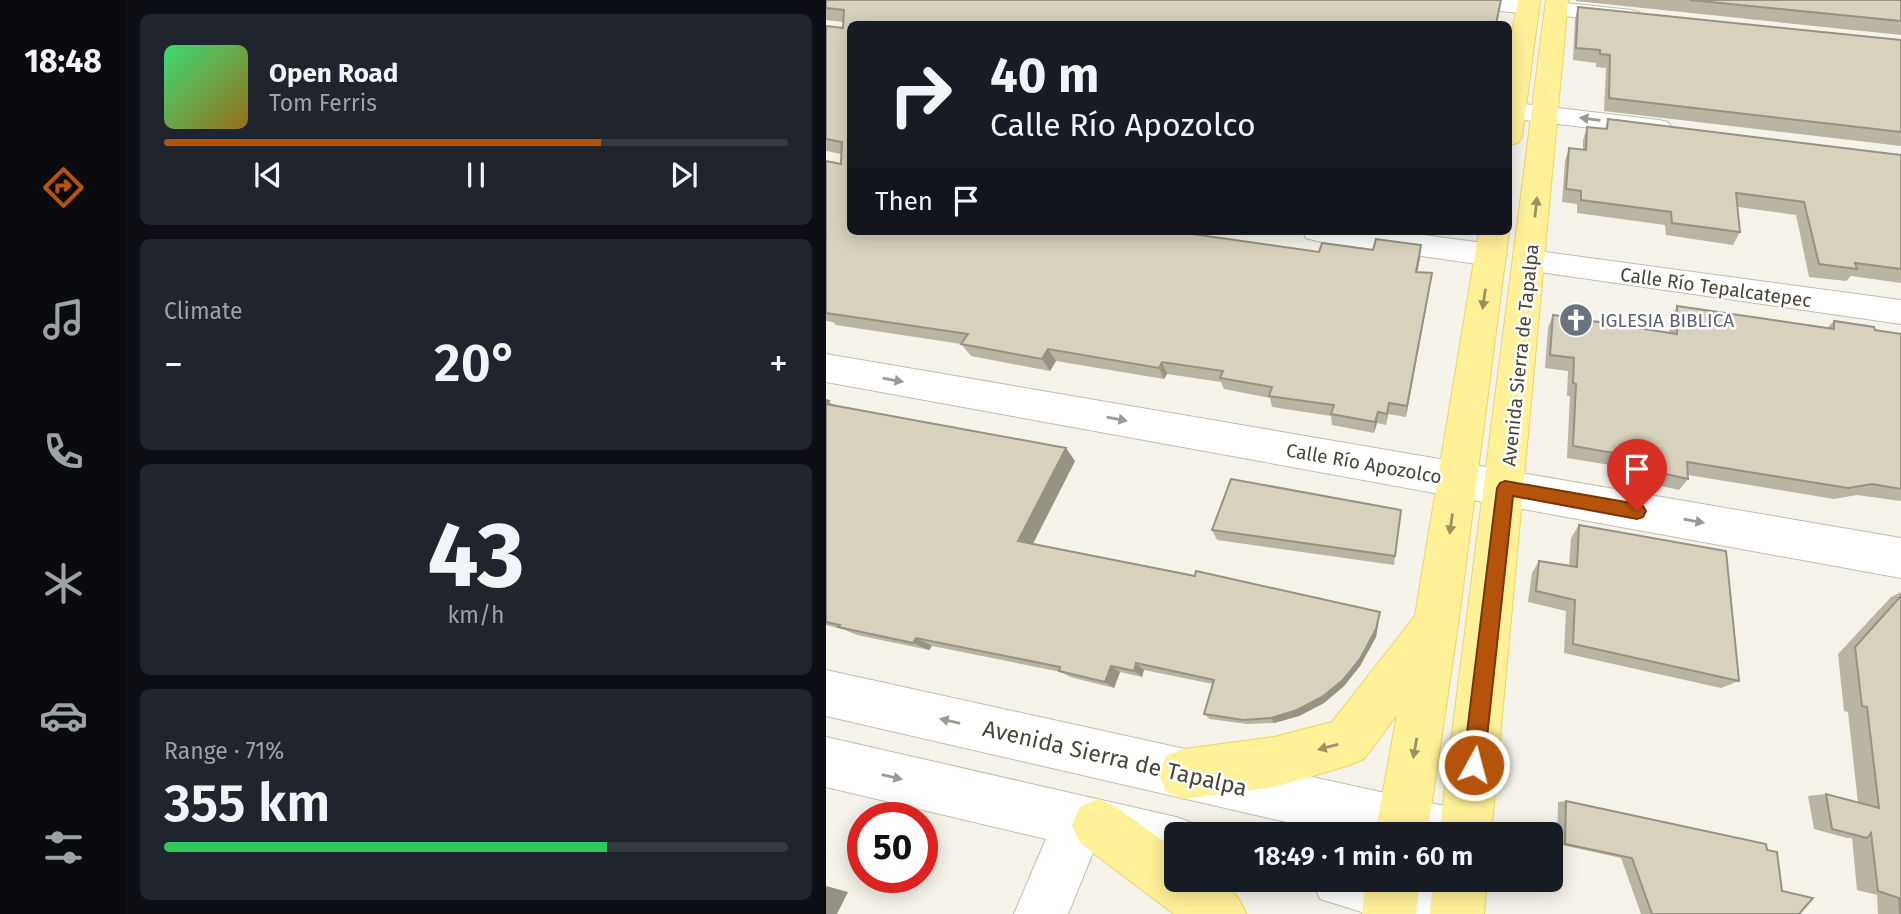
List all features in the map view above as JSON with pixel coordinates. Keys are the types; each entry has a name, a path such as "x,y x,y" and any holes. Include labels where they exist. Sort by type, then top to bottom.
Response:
{"main road":[{"name":"Avenida Sierra de Tapalpa","path":"1466,822 1530,261 1519,118 1543,4"},
{"name":"Avenida Sierra de Tapalpa","path":"1403,822 1436,625 1493,243"},
{"path":"1184,774 1274,762 1347,742 1436,625"},
{"path":"1089,824 1219,914"}],"street":[{"path":"1463,0 1543,4 1653,19"},
{"path":"1519,118 1682,131"},
{"path":"1376,235 1493,243"},
{"name":"Calle Río Tepalcatepec","path":"1530,261 1901,312"},
{"name":"Calle Río Apozolco","path":"826,368 1901,558"},
{"name":"Avenida Sierra de Tapalpa","path":"826,693 1184,774 1374,822"},
{"path":"826,762 1164,840"},
{"path":"1041,914 1089,824"},
{"path":"1391,895 1458,901"}],"building":[{"path":"826,0 1501,0 1497,21 847,21 847,235 1199,235 1319,252 1322,243 1373,250 1376,239 1421,245 1416,272 1432,273 1407,406 1389,403 1387,414 1378,412 1375,422 1331,414 1334,405 1269,396 1272,387 1220,378 1223,371 1162,362 1159,368 1048,349 1042,359 961,344 968,334 826,313 826,161 841,164 842,142 826,139 826,26 843,28 844,10 826,8"},
{"path":"1690,0 1901,0 1901,21"},
{"path":"1578,7 1901,40 1901,132 1609,98 1610,55 1600,54 1600,50 1576,48"},
{"path":"1608,119 1901,155 1901,269 1855,263 1857,269 1819,264 1804,202 1736,193 1740,232 1672,223 1671,212 1581,200 1581,191 1566,189 1569,148 1586,150 1587,127 1607,129"},
{"path":"1677,306 1834,329 1834,321 1901,334 1901,489 1872,484 1848,488 1687,462 1688,479 1644,469 1643,458 1573,446 1576,384 1573,383 1574,358 1550,355 1553,315 1677,334"},
{"path":"826,404 1066,448 1018,541 1195,576 1196,571 1380,612 1376,629 1360,659 1343,680 1322,697 1297,710 1271,718 1243,720 1204,714 1214,680 1136,663 1134,671 1111,666 1105,682 1059,671 1060,667 916,638 913,643 838,627 840,625 826,622"},
{"path":"1231,479 1401,510 1395,556 1212,530"},
{"path":"1579,525 1726,551 1739,681 1573,644 1575,600 1536,591 1539,561 1577,567"},
{"path":"1901,596 1900,914 1899,898 1878,891 1871,833 1867,838 1832,829 1826,794 1879,808 1867,707 1862,706 1855,647"},
{"path":"1566,801 1766,844 1767,850 1777,852 1782,891 1813,898 1799,914 1652,914 1632,858 1565,844"}],"place":[{"name":"IGLESIA BIBLICA","path":"1576,320"}],"route":[{"path":"1474,765 1505,488 1637,511"}]}
